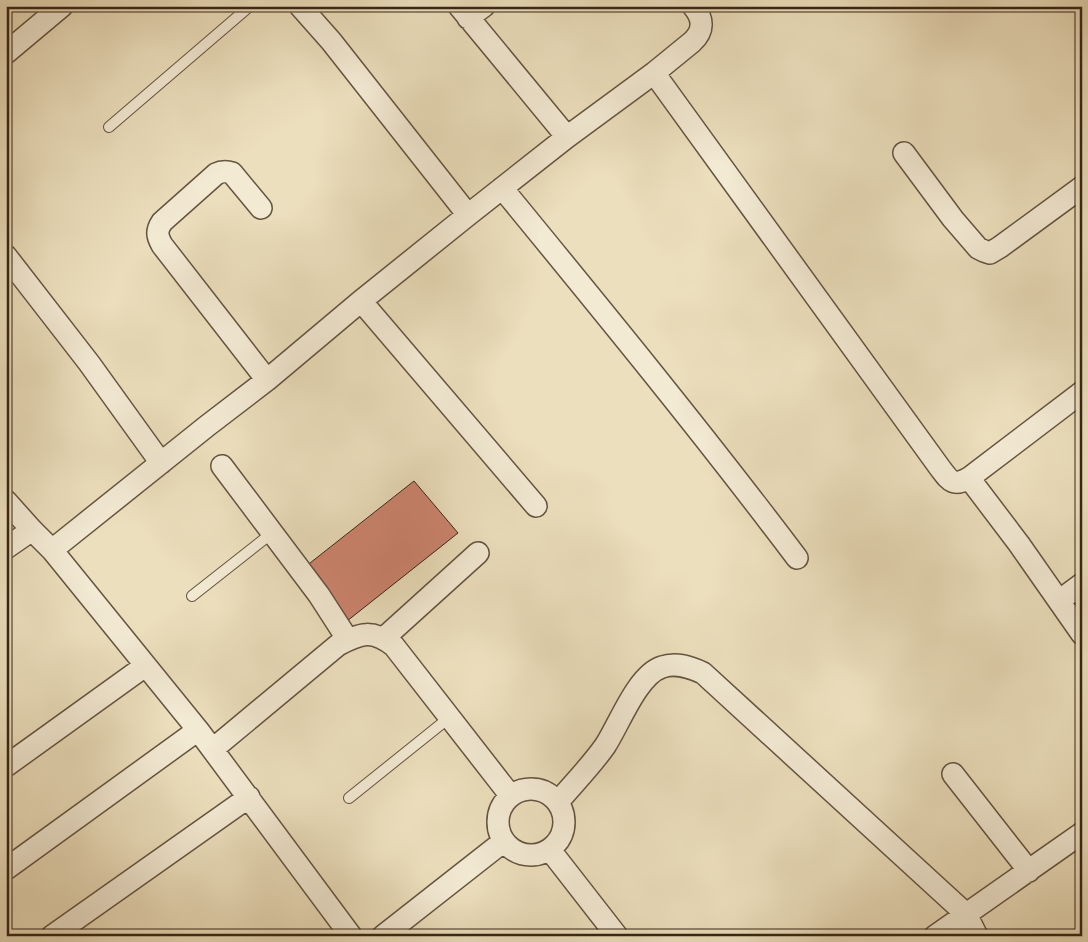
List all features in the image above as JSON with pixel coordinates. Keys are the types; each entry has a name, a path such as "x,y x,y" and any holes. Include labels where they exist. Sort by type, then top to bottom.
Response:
{"street":[{"path":"6,53 62,6"},
{"path":"300,6 468,214"},
{"path":"52,550 267,380 468,214 567,136 654,73 698,36 701,29 701,18 693,6"},
{"path":"470,10 567,136"},
{"path":"654,73 952,482 958,483 969,478 1082,392"},
{"path":"904,153 953,219 978,248 984,251 990,252 1000,247 1082,187"},
{"path":"262,208 232,173 221,171 162,222 157,231 162,245 267,380"},
{"path":"502,188 622,334 797,558"},
{"path":"6,256 89,363 161,463"},
{"path":"361,301 536,506"},
{"path":"222,466 319,595 348,640"},
{"path":"969,478 1019,544 1082,634"},
{"path":"6,501 52,550 198,730 351,936"},
{"path":"6,548 32,530"},
{"path":"384,638 478,552"},
{"path":"1059,601 1082,584"},
{"path":"213,749 338,645 354,636 369,634 384,638 394,646 510,795"},
{"path":"558,802 605,746 638,689 650,673 662,667 678,665 690,667 703,673 966,914 977,936"},
{"path":"6,766 146,666"},
{"path":"6,869 198,730"},
{"path":"953,774 1029,871"},
{"path":"536,788 548,793 558,802 564,813 564,826 560,839 550,850 539,854 526,855 514,850 504,841 498,830 498,816 502,804 510,795 523,789 536,788"},
{"path":"52,936 249,797"},
{"path":"935,936 1082,834"},
{"path":"383,936 504,841"},
{"path":"550,850 618,936"}],"lane":[{"path":"109,127 250,6"},
{"path":"192,596 272,533"},
{"path":"349,798 450,717"}],"building":[{"path":"414,481 458,533 342,625 305,567"}]}
